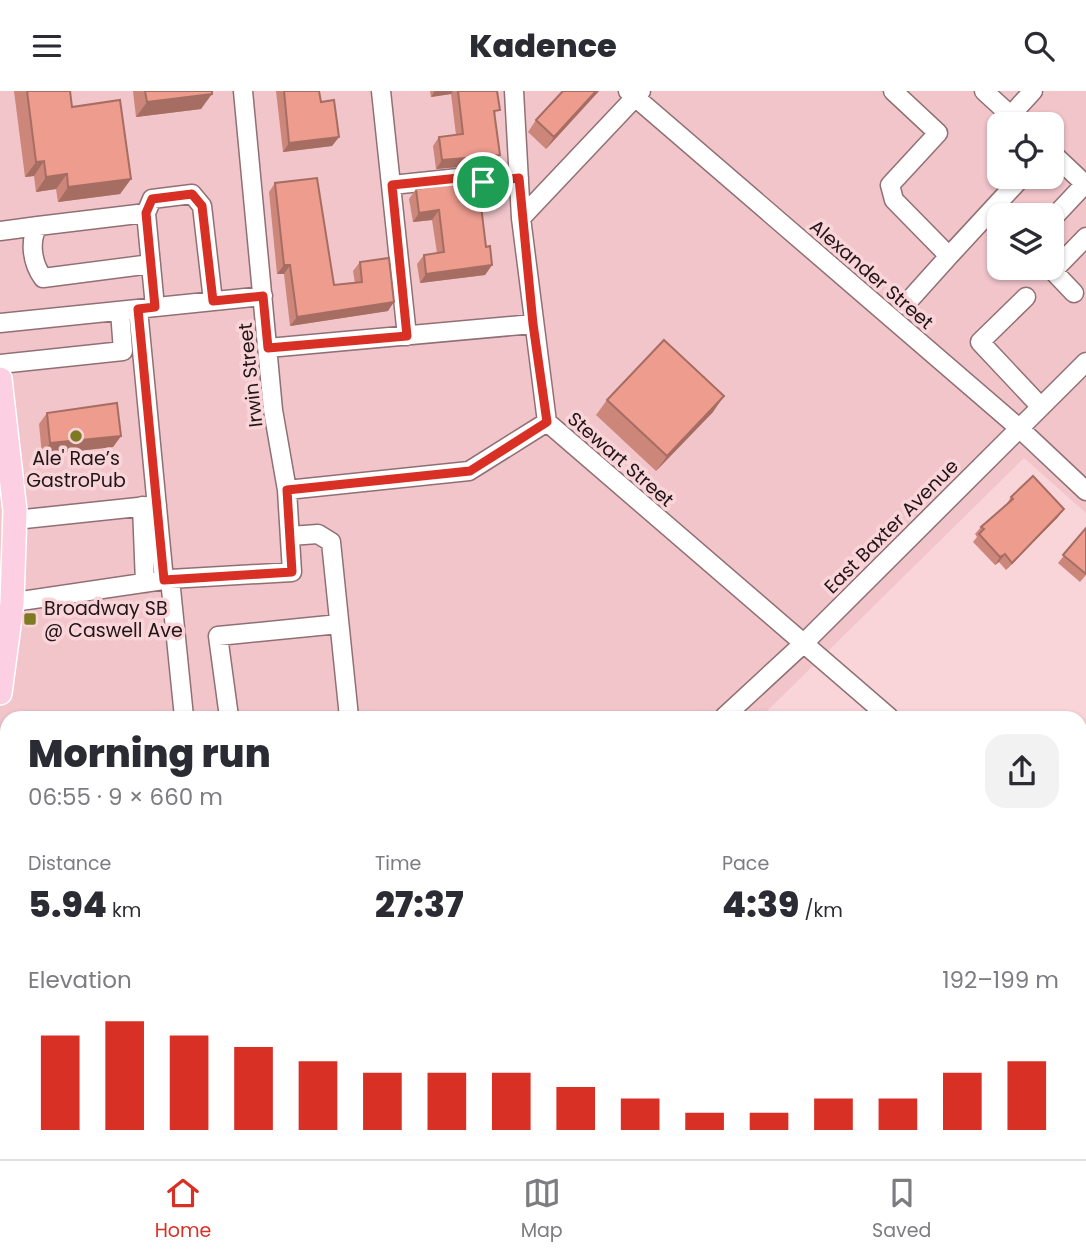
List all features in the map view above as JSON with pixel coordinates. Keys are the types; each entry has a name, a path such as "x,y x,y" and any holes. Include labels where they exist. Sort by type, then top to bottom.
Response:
{"main road":[{"path":"0,379 4,448 15,520 0,693"}],"street":[{"name":"Irwin Street","path":"167,580 292,572 287,490 273,410 243,91"},
{"path":"381,91 407,336"},
{"name":"Stewart Street","path":"514,91 521,218 547,422 882,711"},
{"path":"893,91 938,134 890,185 894,200 949,257"},
{"path":"985,91 1007,112"},
{"path":"1021,112 1033,91"},
{"path":"521,218 634,93"},
{"name":"Alexander Street","path":"634,93 1019,428 1086,491"},
{"path":"1064,164 1086,184 1064,207"},
{"path":"392,185 468,177 483,182 519,178"},
{"path":"905,305 1011,189"},
{"path":"145,583 149,505 147,308 151,264 146,213 152,199 192,194 202,206 213,301"},
{"path":"0,231 146,213"},
{"path":"38,226 32,237 36,269 43,278 151,264"},
{"path":"1074,293 1053,271 1086,237"},
{"path":"0,323 263,296"},
{"path":"1026,297 980,342 1041,407"},
{"path":"0,365 123,351 120,311"},
{"path":"268,348 533,324"},
{"name":"East Baxter Avenue","path":"730,711 804,643 1086,362"},
{"path":"287,490 470,471 547,422"},
{"path":"15,520 149,505"},
{"path":"149,505 167,580 183,711"},
{"path":"290,536 318,534 331,542 348,711"},
{"path":"6,603 167,580"},
{"path":"228,711 218,636 339,624"}],"shaded area":[{"path":"0,91 1086,91 1086,513 1024,458 767,711 0,711"}],"building":[{"path":"27,91 70,91 72,107 120,100 131,179 68,187 67,174 46,177 44,161 36,162"},
{"path":"145,91 212,91 212,94 147,102"},
{"path":"284,91 319,91 321,102 334,100 339,137 289,143"},
{"path":"458,91 497,91 500,110 494,111 500,155 442,160 439,137 463,134"},
{"path":"563,91 596,91 554,137 536,120"},
{"path":"317,178 334,285 362,282 360,262 389,258 394,302 297,317 290,265 284,265 275,183"},
{"path":"478,181 486,247 490,246 492,265 426,274 424,255 444,252 439,210 419,213 416,189 446,185 446,182"},
{"path":"664,340 724,396 667,456 607,400"},
{"path":"117,403 121,436 50,443 47,413"},
{"path":"1033,476 1064,509 1012,563 1005,554 1000,557 979,534 984,529 981,527 1013,499 1011,497"},
{"path":"1086,528 1086,574 1063,555"}],"place":[{"name":"Ale' Rae’s GastroPub","path":"76,436"},
{"name":"Broadway SB @ Caswell Ave","path":"30,619"}],"route":[{"path":"468,177 483,182 519,178 533,324 547,422 470,471 287,490 292,572 164,580 138,309 155,307 146,213 152,199 192,194 202,206 213,301 263,296 268,348 407,336 392,185 468,177"}]}
